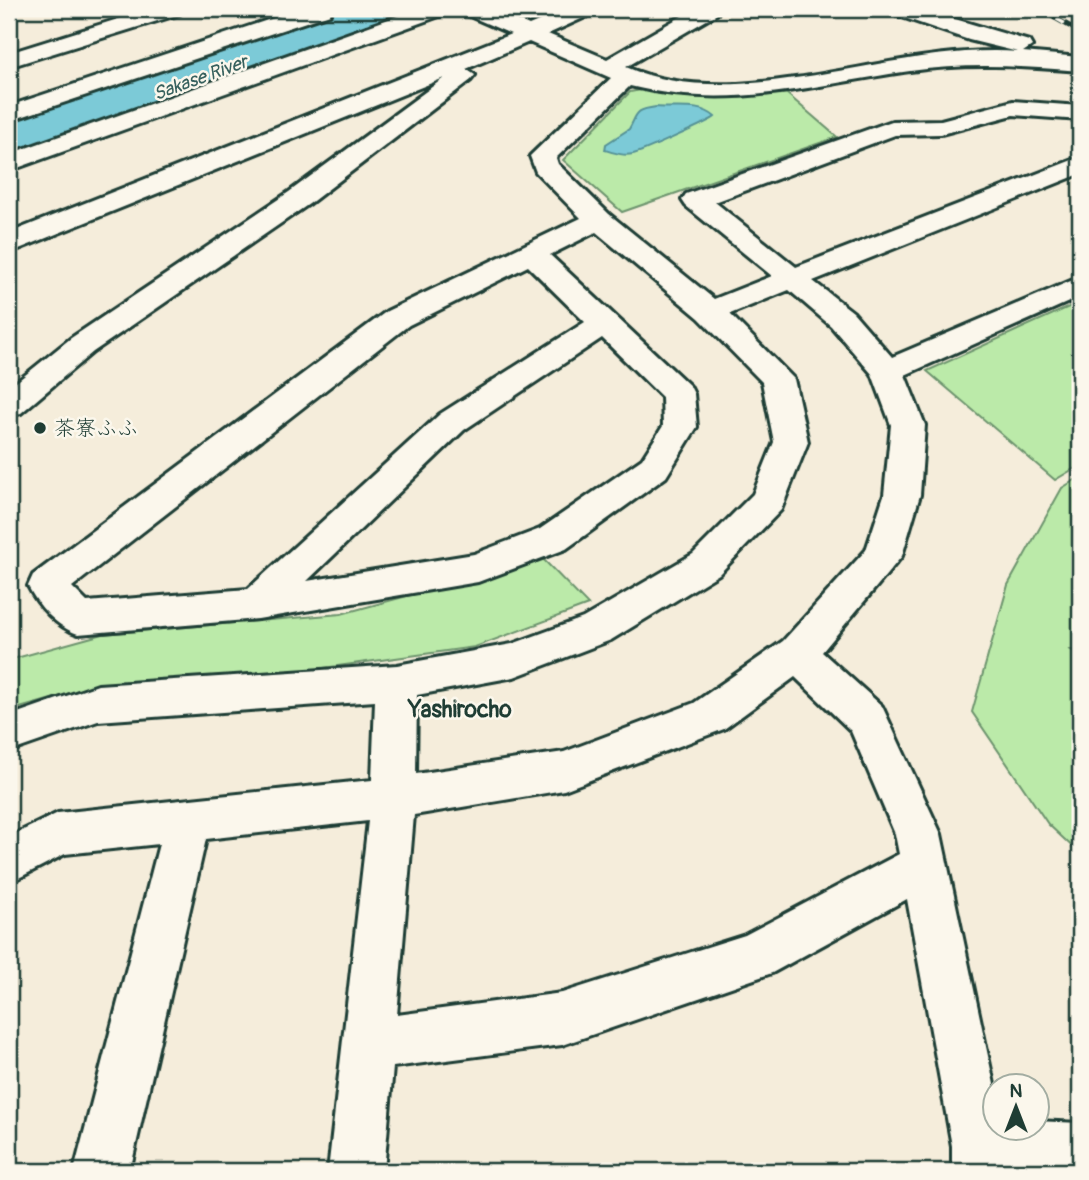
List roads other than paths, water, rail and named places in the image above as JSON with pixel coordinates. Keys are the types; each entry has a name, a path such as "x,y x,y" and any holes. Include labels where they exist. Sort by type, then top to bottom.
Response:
{"street":[{"path":"9,60 173,9"},
{"path":"12,109 322,9"},
{"path":"9,163 438,9"},
{"path":"473,9 637,81 704,91 774,88 911,64 996,57 1080,63"},
{"path":"9,243 477,57 584,9"},
{"path":"9,734 98,704 397,682 514,660 597,629 706,564 768,501 791,442 778,379 710,311 599,220 545,166 544,156 618,72 709,9"},
{"path":"901,9 976,35 1080,63"},
{"path":"394,24 418,37"},
{"path":"9,405 82,345 397,127 485,60 442,49"},
{"path":"9,861 58,834 393,798 564,771 709,716 797,653 883,556 902,495 908,425 887,371 842,319 696,200 892,128 941,127 1013,108 1080,113"},
{"path":"710,311 1080,165"},
{"path":"532,253 678,394 680,427 654,467 553,539 478,568 258,604 78,618 47,586 398,318 599,220"},
{"path":"887,371 1080,286"},
{"path":"258,604 452,422 603,324"},
{"path":"797,653 867,719 918,834 979,1159 1080,1150"},
{"path":"356,1171 393,798 397,682"},
{"path":"102,1171 188,819"},
{"path":"370,1044 562,1019 755,956 924,865"}],"water":[{"name":"Sakase River","path":"339,9 427,9 9,159 9,122"},
{"path":"656,107 695,108 715,117 633,154 605,150 606,144 629,129 638,113"}],"railway":[{"path":"1039,9 1080,32"}],"place":[{"name":"茶寮ふふ","path":"40,428"}],"district":[{"name":"Yashirocho","path":"460,709"}]}
